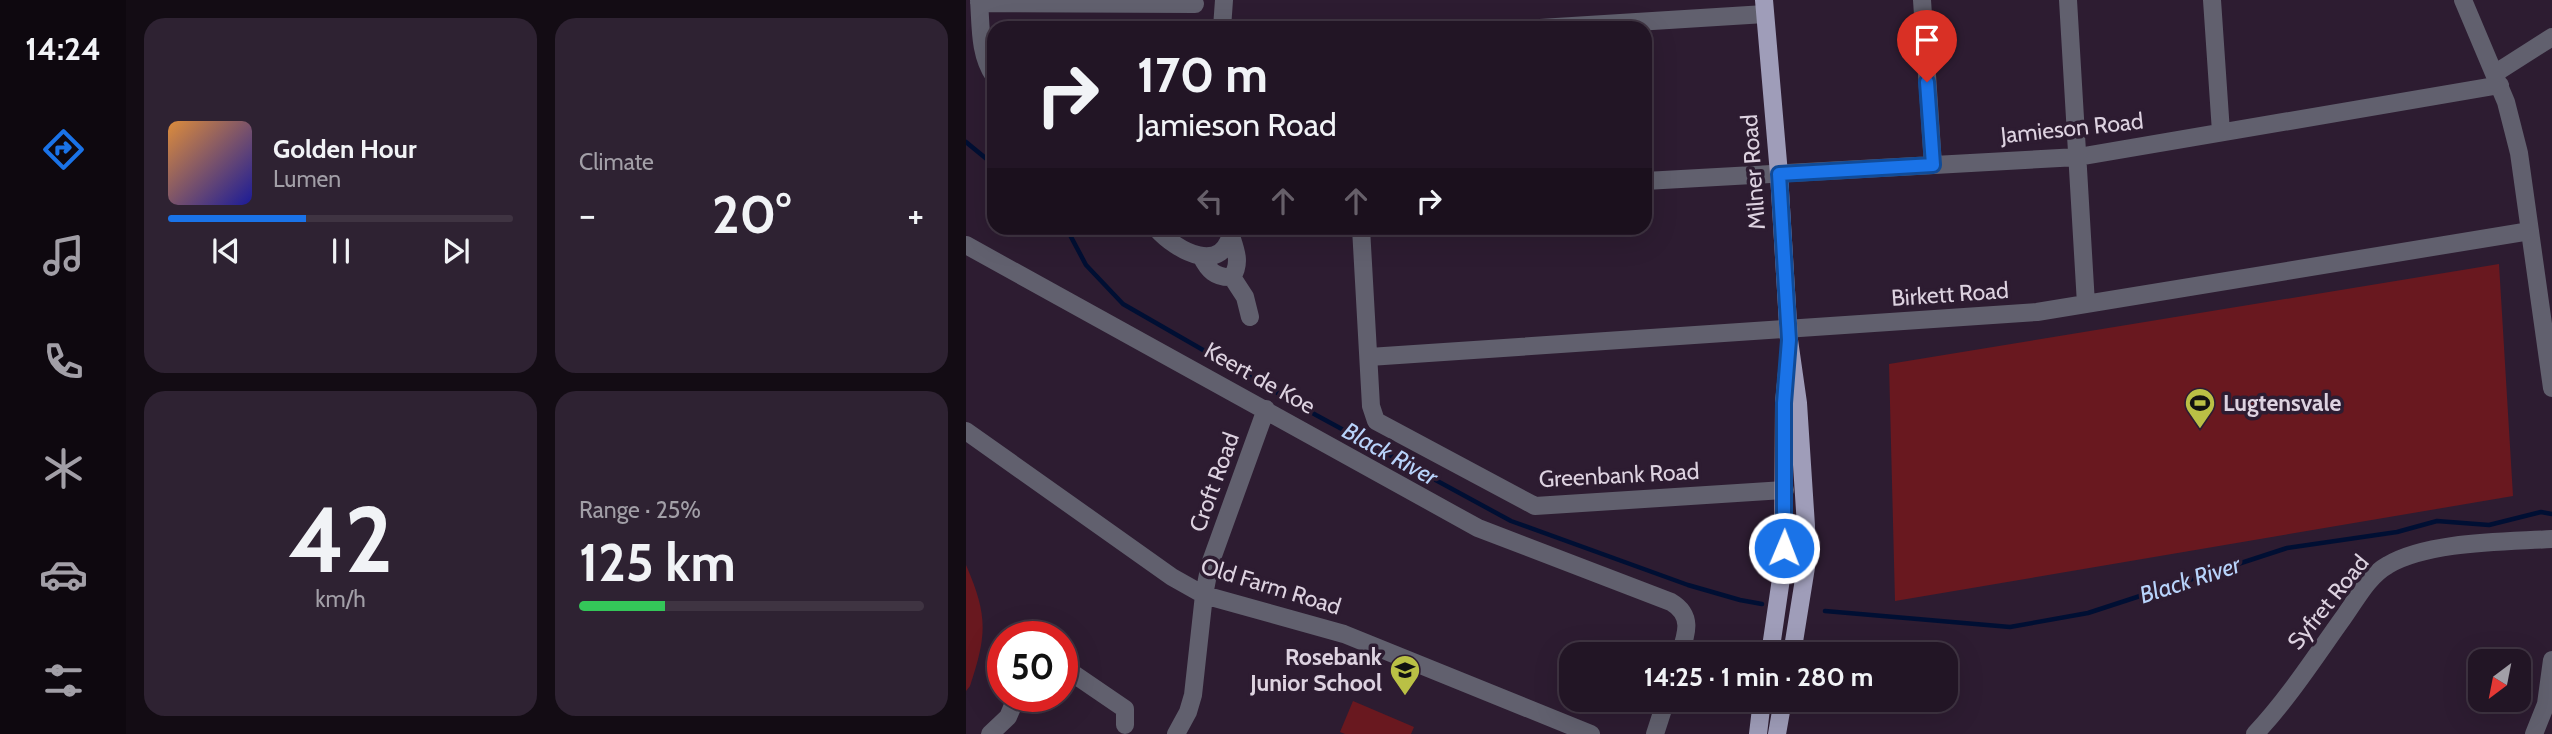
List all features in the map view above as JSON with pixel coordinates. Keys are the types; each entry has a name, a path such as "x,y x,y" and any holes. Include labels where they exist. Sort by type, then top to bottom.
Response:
{"main road":[{"name":"Milner Road","path":"1764,7 1806,526 1806,567 1794,642"},
{"name":"Milner Road","path":"1772,642 1783,565 1784,403 1789,335"},
{"path":"1758,734 1761,712"},
{"path":"1777,734 1781,712"}],"street":[{"path":"1222,21 1224,0"},
{"path":"1922,0 1933,165"},
{"path":"2068,0 2086,304"},
{"path":"2212,0 2221,132"},
{"path":"2463,0 2511,116 2550,356 2552,388"},
{"path":"987,64 982,46 979,1 1195,4"},
{"path":"1615,21 1764,7"},
{"name":"Jamieson Road","path":"1652,181 2078,156 2221,132 2497,79 2552,37"},
{"name":"Birkett Road","path":"1369,357 1789,335 2038,313 2530,231"},
{"path":"1162,235 1184,251 1201,256 1217,253 1229,235"},
{"path":"1232,235 1238,260 1232,277"},
{"name":"Greenbank Road","path":"1361,235 1371,406 1376,421 1535,506 1785,490"},
{"name":"Keert de Koe","path":"966,245 1478,528 1671,602 1686,616 1688,626 1683,642"},
{"path":"1201,256 1213,273 1232,277"},
{"path":"1232,277 1245,297 1250,317"},
{"name":"Croft Road","path":"1176,734 1188,712 1193,695 1210,564 1266,409"},
{"name":"Old Farm Road","path":"966,431 1172,577 1204,595 1343,634 1591,734"},
{"name":"Syfret Road","path":"2255,734 2286,697 2363,590 2386,566 2424,552 2480,543 2552,540"},
{"path":"2534,734 2546,704 2552,660"},
{"path":"1078,677 1125,709 1125,724"},
{"path":"990,734 1010,712"},
{"path":"1655,734 1662,712"}],"shaded area":[{"name":"Lugtensvale","path":"2499,264 2513,496 1895,601 1889,364"},
{"path":"966,565 978,598 983,625 980,652 966,691"},
{"path":"1353,701 1414,727 1411,734 1340,732"}],"waterway":[{"name":"Black River","path":"966,142 987,159"},
{"name":"Black River","path":"1070,235 1086,265 1123,304 1316,415 1511,521 1688,585 1762,604"},
{"name":"Black River","path":"1825,611 2010,627 2088,613 2287,548 2397,532 2437,521 2489,525 2541,512 2552,514"}],"place":[{"name":"Lugtensvale","path":"2200,430"},
{"name":"Rosebank Junior School","path":"1405,697"}],"route":[{"path":"1784,548 1784,403 1789,340 1779,174 1933,165 1927,82"}]}
